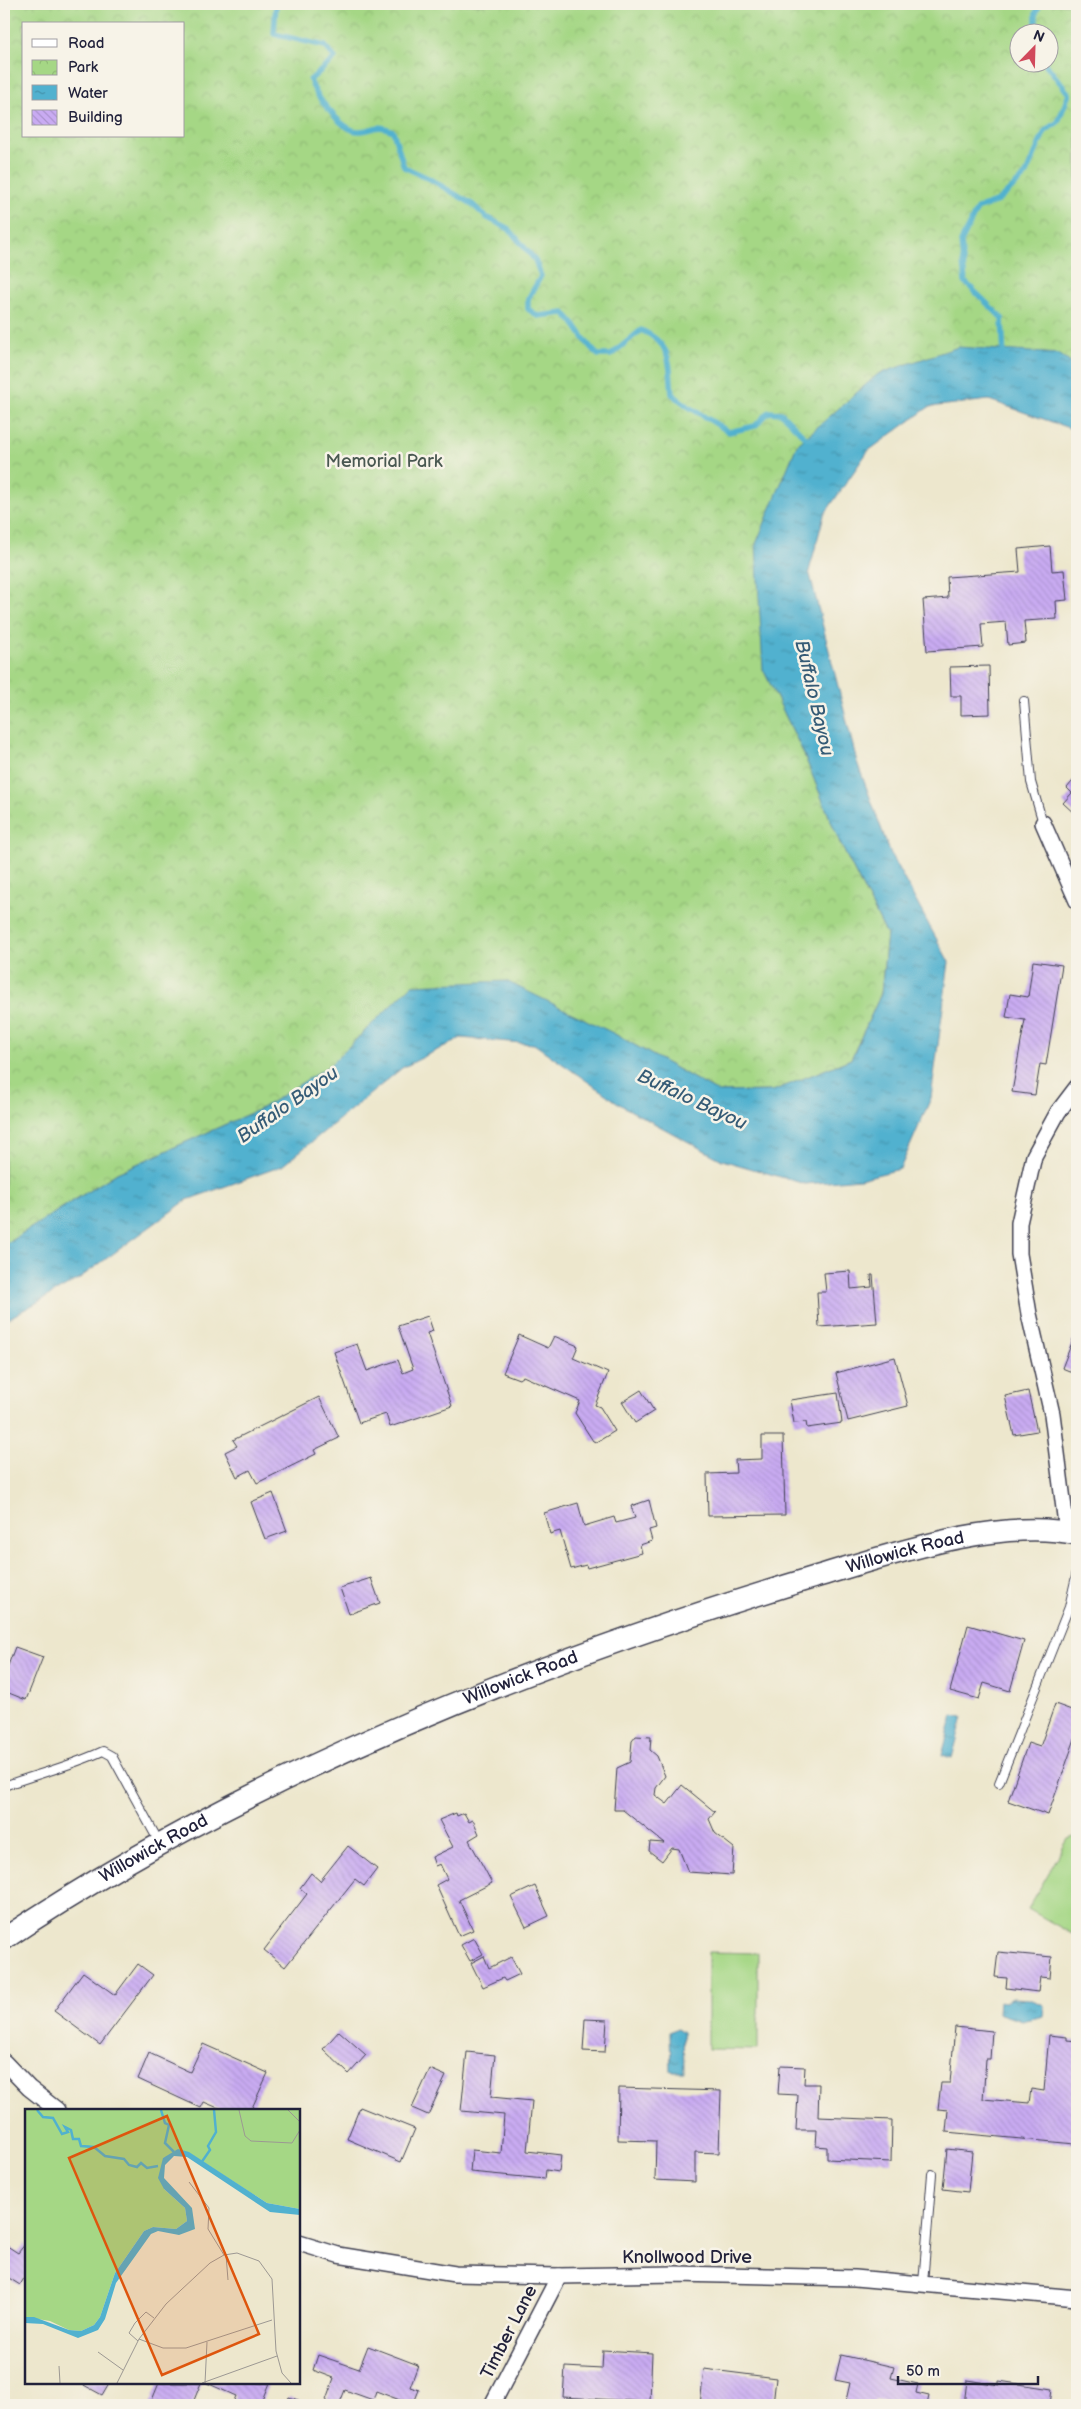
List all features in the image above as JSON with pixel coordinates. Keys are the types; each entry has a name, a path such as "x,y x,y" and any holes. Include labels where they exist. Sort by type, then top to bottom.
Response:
{"street":[{"path":"1043,823 1077,901"},
{"path":"1072,1533 1052,1414 1029,1314 1019,1254 1019,1223 1034,1156 1058,1112 1077,1087"},
{"name":"Willowick Road","path":"4,1939 47,1910 160,1844 325,1759 532,1672 727,1605 881,1557 1003,1530 1072,1533"},
{"path":"4,2062 29,2088 56,2109"},
{"name":"Knollwood Drive","path":"300,2243 338,2255 455,2274 559,2276 701,2274 856,2278 1077,2298"},
{"name":"Timber Lane","path":"492,2405 559,2276"}],"lane":[{"path":"1024,701 1031,782 1043,823"},
{"path":"999,1783 1069,1607 1077,1572"},
{"path":"4,1786 41,1773 59,1770 103,1751 112,1756 160,1844"},
{"path":"923,2283 932,2174"}],"green space":[{"name":"Memorial Park","path":"4,4 1077,4 1077,368 1059,354 878,374 763,669 803,752 840,843 887,935 881,994 851,1059 773,1091 718,1092 613,1033 413,985 329,1066 262,1108 117,1173 4,1245"},
{"path":"1077,1836 1077,1924 1072,1934 1028,1909 1068,1839"},
{"path":"708,1952 758,1953 758,2050 708,2049"}],"water":[{"name":"Buffalo Bayou","path":"958,347 1059,354 1077,368 1077,436 1069,428 989,400 929,407 868,451 824,515 809,571 857,762 891,855 949,962 931,1098 900,1169 860,1179 805,1184 722,1160 624,1107 534,1044 461,1038 402,1068 282,1166 187,1200 77,1280 4,1321 4,1245 117,1173 262,1108 329,1066 412,985 506,981 613,1033 718,1092 773,1091 851,1059 881,994 887,935 840,843 803,752 763,669 756,544 797,445 878,374"},
{"path":"953,1715 963,1717 952,1758 942,1755"},
{"path":"1013,1998 1030,1999 1044,2005 1043,2016 1021,2021 998,2013 999,2001 1005,2002"},
{"path":"677,2028 683,2032 684,2071 671,2071 670,2032"}],"building":[{"path":"1050,546 1052,571 1064,570 1067,600 1056,601 1057,619 1024,621 1026,643 1008,645 1006,622 981,624 983,647 927,651 923,600 948,598 947,577 1020,572 1018,549"},
{"path":"989,666 990,714 961,715 961,696 951,696 950,667"},
{"path":"1077,776 1077,816 1063,803 1072,793 1067,788"},
{"path":"1033,961 1062,965 1046,1065 1040,1064 1035,1095 1012,1092 1025,1020 1006,1017 1010,994 1028,997"},
{"path":"850,1271 851,1289 872,1287 871,1275 873,1275 877,1323 819,1327 817,1292 826,1292 824,1273"},
{"path":"428,1316 433,1331 427,1333 452,1406 390,1427 386,1414 359,1423 334,1352 357,1344 367,1371 398,1360 403,1373 413,1369 398,1326"},
{"path":"1077,1332 1077,1374 1062,1368"},
{"path":"519,1335 548,1348 554,1336 578,1346 573,1358 608,1373 595,1405 600,1407 615,1431 597,1442 593,1441 575,1413 580,1401 523,1376 519,1379 503,1373"},
{"path":"895,1357 908,1406 848,1421 836,1373"},
{"path":"641,1390 654,1411 635,1423 622,1402"},
{"path":"1028,1391 1037,1431 1014,1435 1005,1396"},
{"path":"838,1393 842,1423 807,1428 806,1422 794,1423 790,1400"},
{"path":"319,1397 339,1438 314,1450 316,1454 257,1483 250,1470 237,1477 225,1452 237,1446 233,1440"},
{"path":"762,1436 783,1436 785,1515 708,1516 707,1474 736,1473 735,1460 762,1459"},
{"path":"273,1493 287,1531 265,1539 251,1502"},
{"path":"649,1500 656,1528 649,1530 652,1541 640,1545 642,1553 587,1568 586,1565 571,1569 560,1531 550,1534 544,1513 578,1503 584,1526 614,1517 616,1523 635,1518 631,1506"},
{"path":"371,1578 380,1603 349,1614 340,1588"},
{"path":"968,1625 1024,1641 1010,1691 984,1683 979,1699 950,1691"},
{"path":"15,1647 43,1657 26,1700 4,1691 4,1676"},
{"path":"1055,1704 1077,1712 1077,1733 1048,1815 1008,1801 1028,1743 1040,1747"},
{"path":"636,1736 651,1737 650,1750 657,1756 665,1776 656,1788 655,1795 667,1804 682,1785 715,1812 709,1819 715,1833 734,1848 732,1875 688,1872 679,1849 672,1848 662,1861 649,1851 650,1842 664,1843 623,1810 614,1810 617,1768 630,1762 632,1741"},
{"path":"456,1813 457,1816 464,1813 469,1822 473,1820 479,1834 469,1840 492,1883 459,1900 473,1930 459,1936 436,1885 447,1879 440,1864 435,1866 432,1857 453,1847 439,1820"},
{"path":"348,1846 377,1869 364,1886 355,1879 285,1967 264,1950 307,1894 300,1888 311,1873 320,1881"},
{"path":"535,1886 549,1916 526,1927 511,1897"},
{"path":"474,1938 483,1954 470,1961 461,1945"},
{"path":"998,1952 1052,1957 1050,1978 1040,1977 1038,1992 1006,1988 1007,1978 995,1977"},
{"path":"484,1956 489,1968 511,1957 520,1974 505,1981 503,1978 483,1987 471,1963"},
{"path":"138,1964 153,1975 100,2045 54,2011 83,1972 115,1995"},
{"path":"585,2019 607,2020 605,2052 583,2051"},
{"path":"955,2027 992,2031 990,2059 986,2059 983,2099 1029,2103 1031,2089 1044,2091 1049,2035 1067,2037 1067,2040 1077,2041 1077,2129 1075,2144 946,2132 948,2110 938,2109 941,2083 950,2083"},
{"path":"339,2031 366,2055 349,2074 323,2049"},
{"path":"203,2044 268,2073 251,2109 221,2109 204,2102 201,2108 138,2079 149,2053 190,2072"},
{"path":"467,2052 495,2055 491,2097 532,2101 527,2151 561,2155 559,2172 546,2170 545,2179 470,2172 472,2150 501,2153 504,2115 461,2111"},
{"path":"780,2066 805,2067 804,2084 819,2084 818,2117 892,2120 891,2162 827,2159 827,2147 816,2146 817,2130 796,2130 798,2095 778,2094"},
{"path":"430,2069 446,2076 428,2115 412,2108"},
{"path":"619,2088 721,2091 719,2153 695,2152 695,2182 655,2180 656,2141 618,2140"},
{"path":"360,2107 415,2129 401,2162 347,2139"},
{"path":"947,2149 972,2152 968,2192 943,2189"},
{"path":"4,2244 18,2253 25,2244 25,2277 20,2285 4,2275"},
{"path":"368,2346 418,2365 410,2387 419,2390 413,2405 376,2391 373,2400 345,2390 339,2405 325,2403 334,2378 313,2370 318,2355 359,2369"},
{"path":"603,2350 652,2353 650,2402 563,2397 565,2367 602,2369"},
{"path":"841,2355 894,2367 891,2378 918,2384 916,2393 929,2396 927,2405 899,2405 875,2400 874,2405 845,2405 850,2383 835,2380"},
{"path":"704,2369 776,2378 773,2405 700,2405"},
{"path":"967,2380 999,2385 999,2381 1052,2389 1050,2405 964,2405"},
{"path":"82,2384 108,2384 102,2395"},
{"path":"159,2384 201,2384 192,2405 150,2405"},
{"path":"209,2384 269,2384 260,2405 232,2405 236,2396"},
{"path":"289,2397 307,2403 307,2405 286,2405"}],"waterway":[{"path":"276,4 274,34 325,46 335,58 310,80 318,95 338,120 353,130 360,131 379,127 393,131 404,167 428,178 472,204 486,217 509,229 535,260 541,276 528,299 528,309 538,316 564,313 598,355 611,355 641,330 651,335 664,348 669,364 672,394 689,407 729,432 755,426 769,412 781,413 810,442"},
{"path":"1036,22 1036,13 1040,4"},
{"path":"1004,358 1002,318 965,282 961,242 977,209 998,201 1025,176 1045,131 1058,122 1069,94 1052,72"}]}
